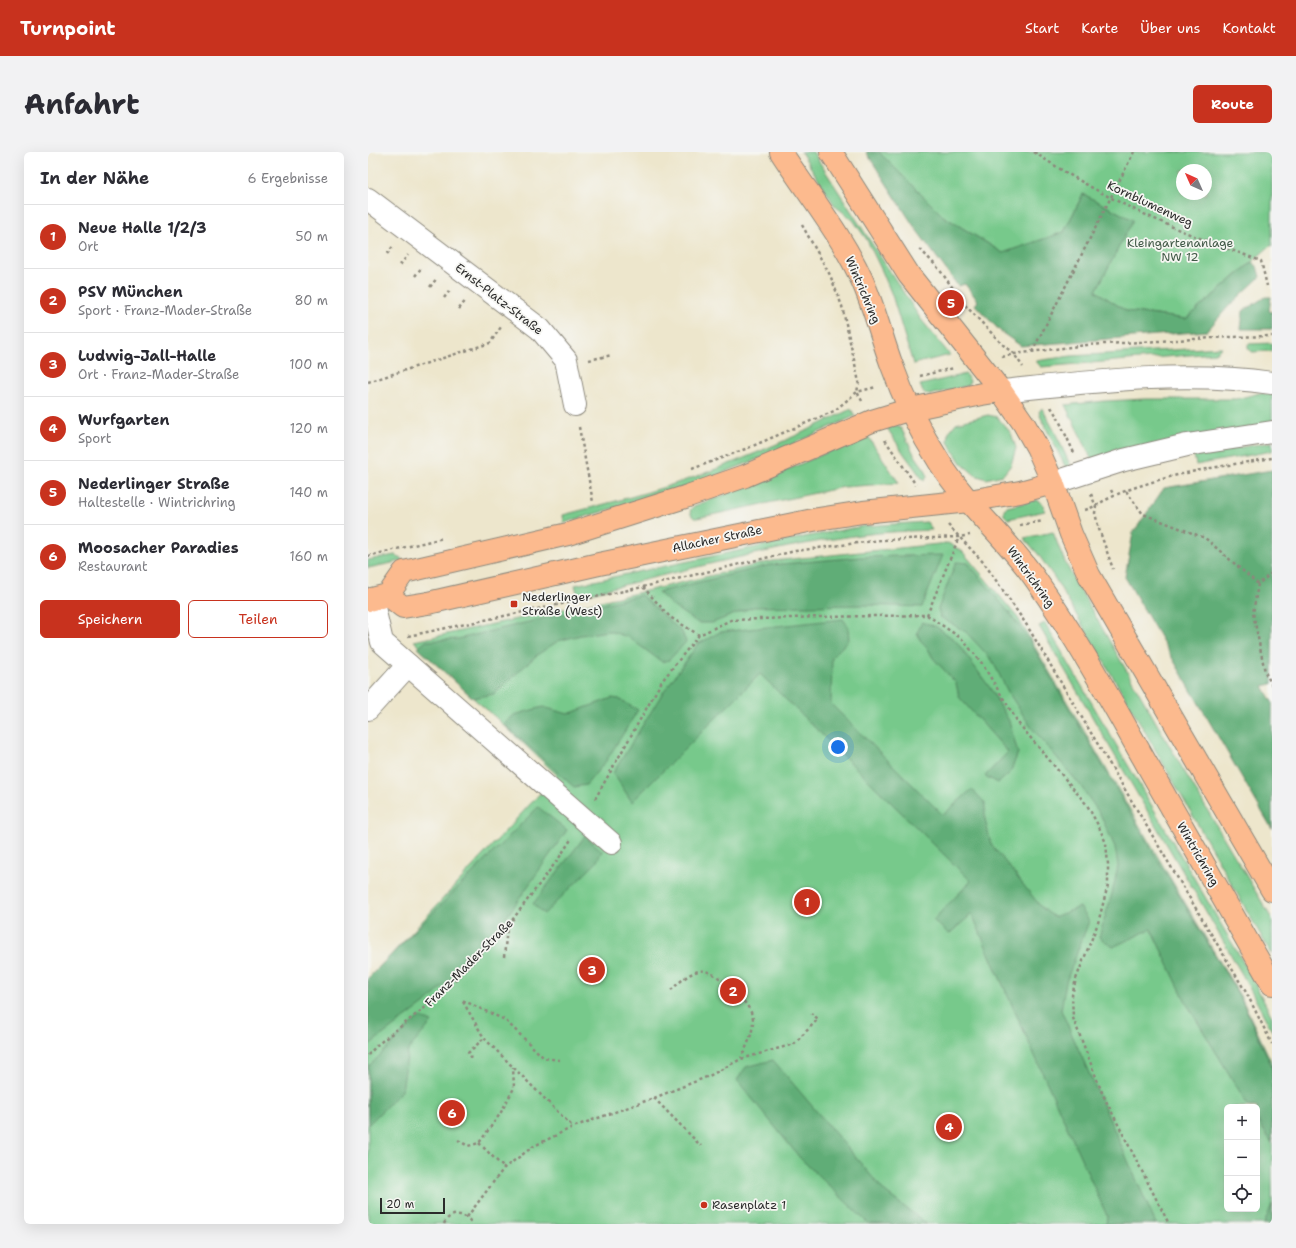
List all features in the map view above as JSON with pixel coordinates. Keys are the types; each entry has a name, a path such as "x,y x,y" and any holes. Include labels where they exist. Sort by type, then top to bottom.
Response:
{"main road":[{"name":"Wintrichring","path":"781,152 844,245 861,278 873,306 891,365 911,409 941,465 969,501 1011,547 1037,580 1093,668 1272,984"},
{"path":"831,152 909,275 978,362 1024,424 1037,447 1053,483 1078,553 1089,575 1272,890"},
{"path":"376,598 404,572 568,534 685,498 745,476 872,421 911,409 982,394 1001,392"},
{"name":"Allacher Straße","path":"376,598 403,607 599,564 818,519 863,512 969,501 1020,492 1053,483"}],"street":[{"name":"Ernst-Platz-Straße","path":"368,199 540,330 566,360 575,405"},
{"path":"1001,392 1105,381 1166,378 1229,379 1272,383"},
{"path":"1053,483 1124,460 1187,445 1272,432"},
{"path":"376,598 382,642 611,843"},
{"path":"368,709 408,664"}],"path":[{"name":"Kornblumenweg","path":"1034,152 1055,166 1138,211 1175,228 1261,261 1268,286"},
{"path":"1032,352 1134,152"},
{"path":"798,219 830,275 842,306 860,382 857,392 872,421 930,505 984,563 1026,624 1247,994 1272,1044"},
{"path":"387,254 397,242"},
{"path":"916,244 940,269 965,305 1002,344 1014,354 1039,388 1058,418 1096,507"},
{"path":"400,264 411,252"},
{"path":"415,276 425,263"},
{"path":"430,287 440,274"},
{"path":"444,298 454,285"},
{"path":"459,309 469,296"},
{"path":"368,382 490,343 514,310"},
{"path":"692,469 748,448 834,411 857,392 978,362 1014,354 1087,345 1222,337 1272,336"},
{"path":"575,405 593,503"},
{"path":"382,642 643,587 795,551 881,540 959,537 1064,516 1096,507 1101,502 1150,482 1196,471 1272,458"},
{"path":"1111,490 1114,496"},
{"path":"1126,491 1143,514 1205,538 1258,584"},
{"path":"586,505 600,501"},
{"path":"927,615 959,537"},
{"path":"368,556 446,538"},
{"path":"984,563 988,560"},
{"path":"1272,574 1258,584 1253,613 1265,672 1272,685"},
{"path":"643,587 670,616 699,635 731,620 927,615 962,639 981,662 1019,724 1087,805 1098,824 1106,843 1108,885 1098,923 1076,979 1072,995 1073,1018 1103,1095 1169,1224"},
{"path":"575,596 576,601"},
{"path":"456,621 456,626"},
{"name":"Franz-Mader-Straße","path":"368,1055 377,1045 436,999 507,927 559,858 584,819 662,681 699,635"},
{"path":"504,957 507,927"},
{"path":"671,990 692,973 704,971 712,974 728,986 747,1005 753,1019 750,1040 741,1059"},
{"path":"560,1060 544,1058 505,1020 462,1000 484,1038 573,1127"},
{"path":"467,1217 504,1168 534,1146 573,1127 654,1098 709,1076 741,1059 794,1044 818,1019 811,1013"},
{"path":"472,1058 468,1053 484,1038"},
{"path":"458,1140 468,1146 479,1142 500,1114 514,1088 513,1067"},
{"path":"654,1098 701,1146"},
{"path":"479,1142 504,1168"},
{"path":"444,1224 451,1216 459,1214 467,1217 472,1224"}],"green space":[{"path":"801,152 813,152 920,318 950,355 913,364 892,295 867,240 853,220 835,206"},
{"path":"866,152 879,152 943,216 1003,253 1064,232 1083,194 1133,220 1096,291 1126,311 1186,319 1252,262 1257,266 1260,277 1228,307 1207,331 1021,346 1001,332 975,305 978,301 965,284 958,286 915,228"},
{"name":"Kleingartenanlage NW 12","path":"879,152 1272,152 1272,246 1270,246 1186,319 1126,311 1096,291 1132,220 1083,194 1064,232 1003,253 943,216"},
{"path":"1265,297 1271,297 1269,311 1272,312 1272,329 1241,329 1243,311"},
{"path":"1272,343 1272,351 1252,352 1248,348 1248,344"},
{"path":"1222,347 1215,353 1041,367 1036,361 1071,356"},
{"path":"966,374 970,381 967,386 929,395 923,392 920,385"},
{"path":"1260,393 1272,395 1272,423 1092,461 1065,405 1145,399 1236,399"},
{"path":"1042,408 1072,469 1065,466 1042,420 1039,412"},
{"path":"851,409 855,416 768,455 695,484 564,523 563,515 681,482 775,445"},
{"path":"988,415 997,417 1011,433 1016,448 1011,465 1003,475 986,479 975,475 961,463 948,442 949,432 956,423"},
{"path":"894,425 901,428 914,454 926,471 927,477 924,481 887,428"},
{"path":"867,435 899,483 844,487 697,518 694,518 690,513 690,510 694,506 759,482"},
{"path":"1272,442 1272,451 1196,465 1194,455"},
{"path":"1272,470 1272,684 1263,686 1272,702 1272,829 1125,577 1133,533 1164,488"},
{"path":"1037,500 1043,504 1045,511 1008,519 1004,515 1004,509 1007,507"},
{"path":"927,522 932,530 887,532 824,540 753,554 578,596 575,585 804,537 864,526"},
{"path":"1053,532 1064,560 1073,577 1177,759 1272,919 1272,955 1139,721 1054,577 1038,554 1024,538"},
{"path":"948,543 962,551 1018,618 1242,999 1272,1063 1272,1224 368,1224 368,980 557,775 473,698 414,641 633,594 773,561"},
{"path":"395,555 401,558 402,561 368,568 368,560"},
{"path":"943,555 922,607 862,605 753,607 712,623 698,623 674,607 658,592 770,565 861,557"},
{"path":"956,562 968,563 1012,616 1029,640 1241,999 1272,1067 1272,1143 1260,1125 1260,1104 1247,1104 1188,1006 1151,929 1113,947 1099,937 1112,894 1118,866 1115,847 1100,814 1080,785 1031,727 1008,692 992,660 966,632 940,617 938,609"},
{"path":"641,595 682,632 686,642 669,660 662,662 628,637 609,631 581,635 558,641 537,655 494,694 473,698 418,648 426,641 458,639"},
{"path":"843,619 848,626 849,640 832,657 831,704 943,815 972,789 985,803 985,819 991,844 1041,907 1054,917 1080,907 1089,921 1066,982 1061,1010 1156,1224 1106,1224 1107,1216 972,914 949,934 933,920 971,881 760,674 632,802 613,773 662,694 698,644 720,632"},
{"path":"922,622 937,627 956,641 990,688 1009,721 1018,753 1010,773 998,783 985,776 1008,752 959,697 956,683 933,658 927,647 920,640 917,633"},
{"path":"1045,623 1249,972 1272,1017 1272,1031 1243,976 1204,908 1039,626"},
{"path":"612,698 619,699 638,710 606,761 586,785 574,787 504,724 514,715 543,707 568,714"},
{"path":"538,807 567,830 508,915 460,970 429,1000 369,1045 368,978"},
{"path":"585,836 602,851 596,863 544,914 533,904"},
{"path":"419,1017 432,1022 408,1050 402,1091 368,1125 368,1067"},
{"path":"773,1060 885,1192 927,1224 869,1224 800,1158 737,1080 746,1067"},
{"path":"1272,1204 1272,1224 1264,1224"}],"place":[{"name":"Nederlinger Straße","path":"951,303"},
{"name":"Nederlinger Straße (West)","path":"514,604"},
{"name":"Neue Halle 1/2/3","path":"807,902"},
{"name":"Ludwig-Jall-Halle","path":"592,970"},
{"name":"PSV München","path":"733,991"},
{"name":"Moosacher Paradies","path":"452,1113"},
{"name":"Wurfgarten","path":"949,1127"},
{"name":"Rasenplatz 1","path":"704,1205"}]}
